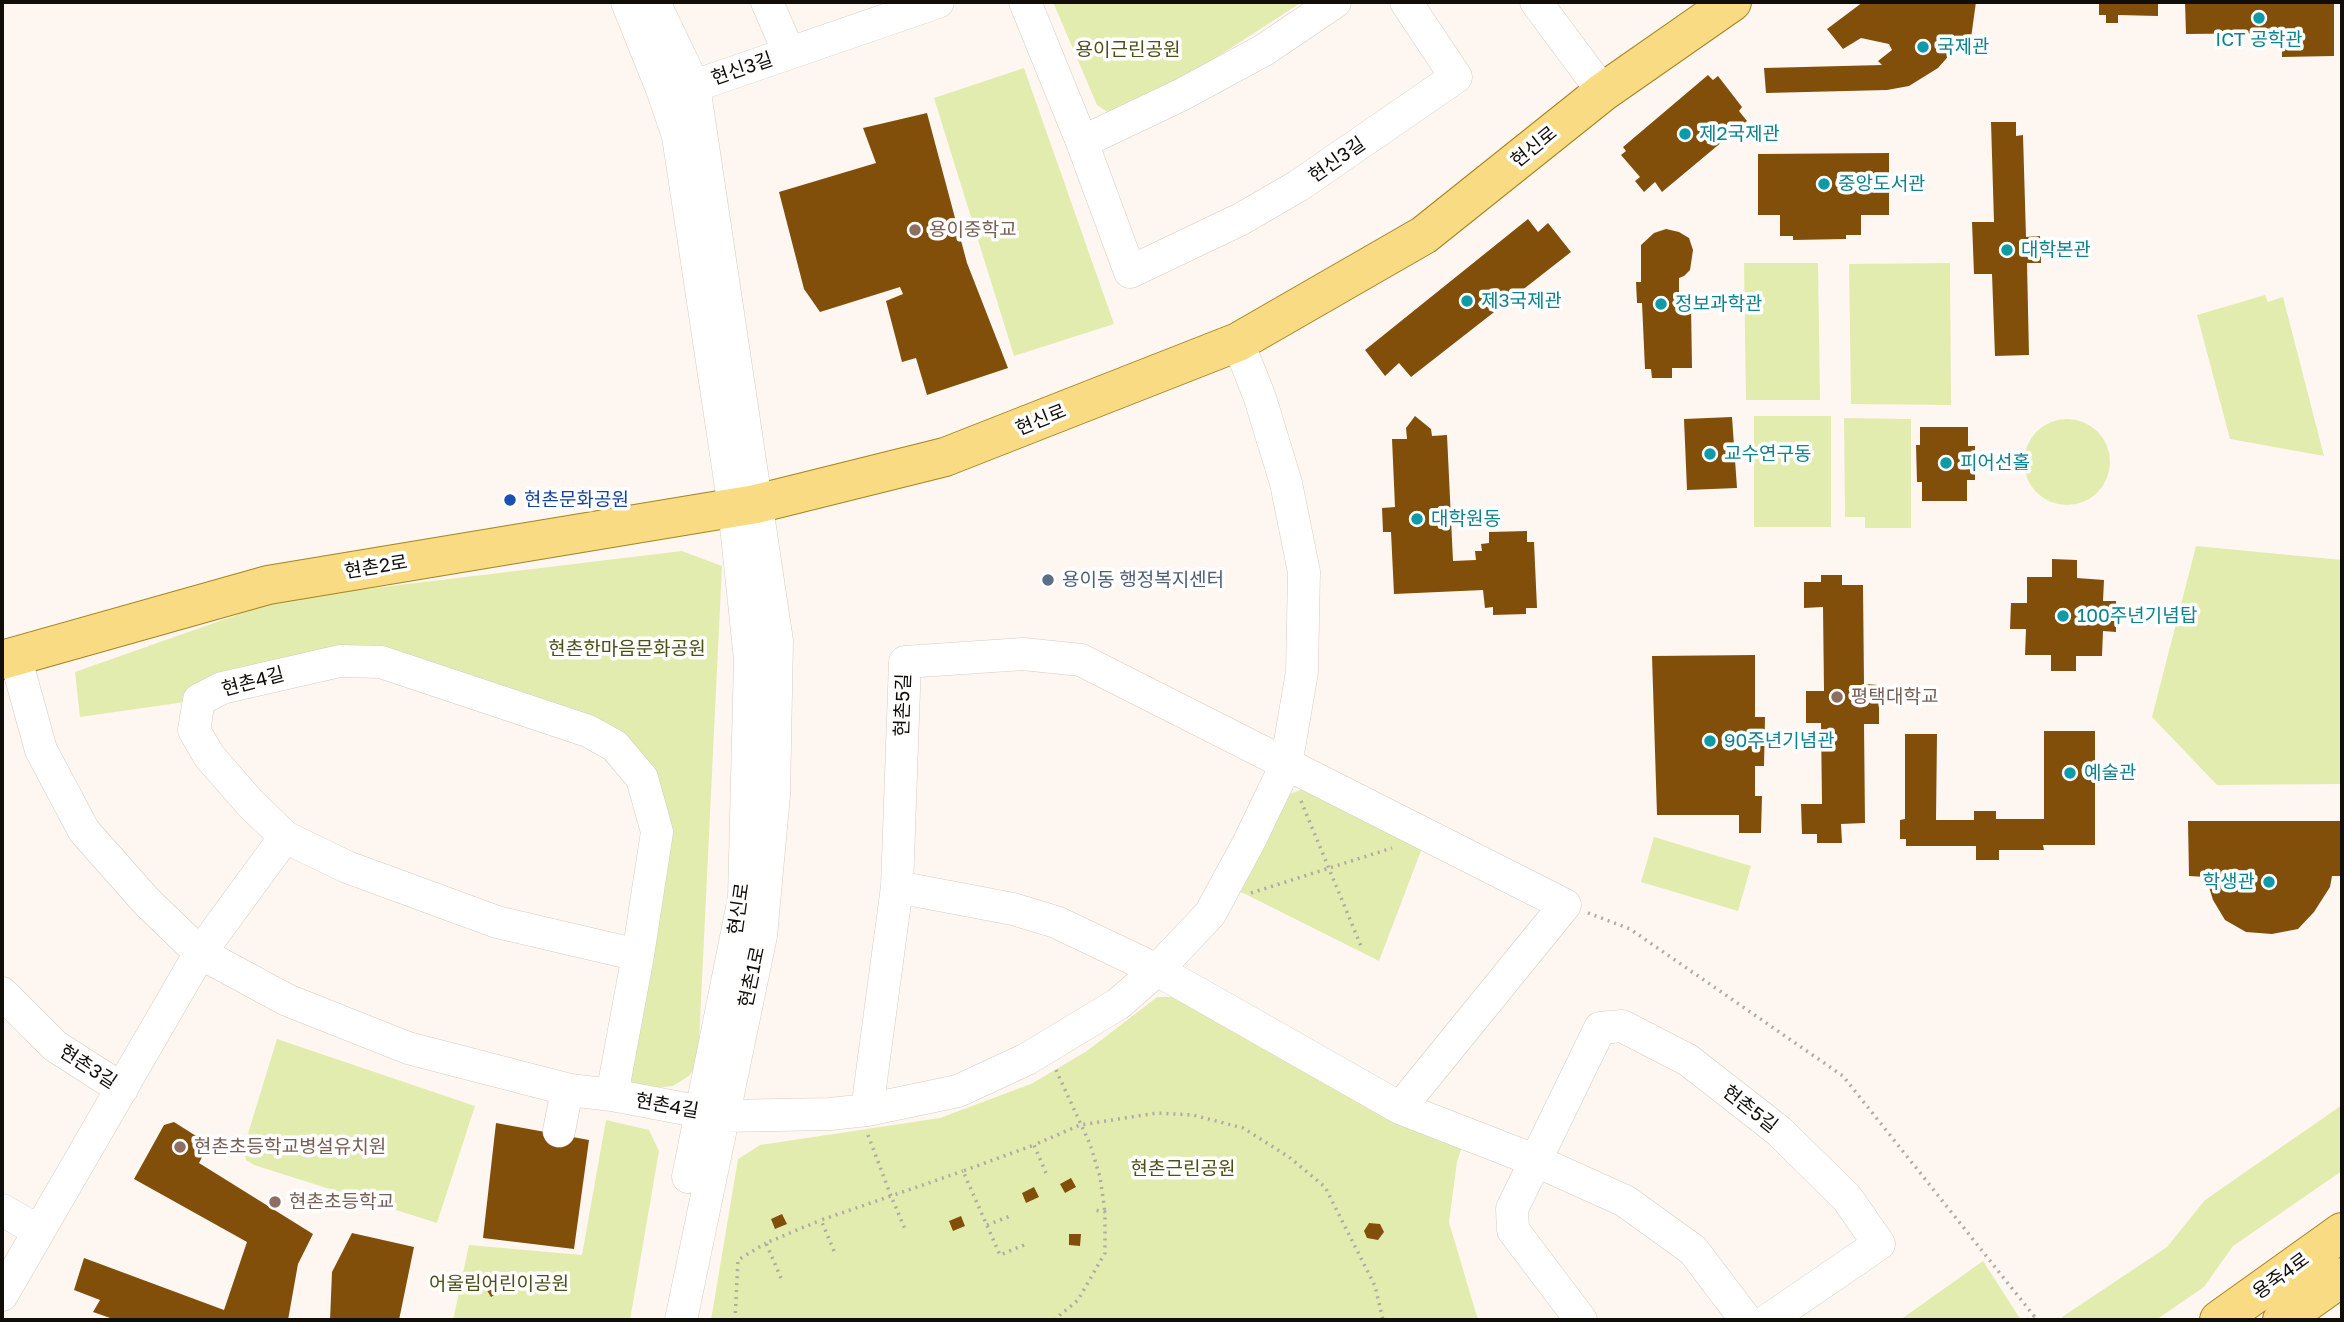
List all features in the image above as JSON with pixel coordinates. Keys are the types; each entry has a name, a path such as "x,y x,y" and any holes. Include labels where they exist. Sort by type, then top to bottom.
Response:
{"main road":[{"name":"현신로","path":"745,505 945,457 1238,342 1424,235 1603,92 1732,2"},
{"name":"현촌2로","path":"8,658 268,585 745,505"},
{"name":"용죽4로","path":"2219,1320 2342,1232"},
{"name":"용죽4로","path":"2282,1320 2342,1277"}],"street":[{"path":"626,2 678,136 745,505"},
{"path":"654,2 694,86 745,505"},
{"name":"현신3길","path":"767,2 789,52"},
{"path":"1025,2 1082,142 1181,95 1264,50 1335,2"},
{"name":"현신3길","path":"1082,142 1130,272 1241,219 1298,186 1456,77 1406,2"},
{"path":"1536,2 1603,92"},
{"name":"현신3길","path":"694,86 931,3"},
{"path":"660,1320 711,1114 830,1114 867,1122 958,1091 1027,1059 1118,1004 1157,971 1210,914 1286,765 1302,672 1304,572 1286,483 1260,398 1238,342"},
{"name":"현촌1로","path":"681,1320 711,1114 761,936 774,795 777,641 745,505"},
{"name":"현촌5길","path":"867,1122 897,887 905,662 1023,654 1081,660 1565,905"},
{"name":"현촌4길","path":"8,658 41,750 85,831 147,902 200,953 287,1000 408,1048 567,1090 612,1095 711,1114"},
{"name":"현촌4길","path":"612,1095 638,955 657,832 642,778 615,746 588,730 381,662 340,661 222,688 199,700 194,730 209,756 250,803 285,837 347,867 497,922 638,955"},
{"name":"현촌3길","path":"2,993 55,1046 122,1090 200,953 285,837"},
{"path":"897,887 1013,909 1056,922 1157,971 1399,1108 1534,1160 1625,1201 1693,1250 1746,1320"},
{"path":"1399,1108 1565,905"},
{"name":"현촌5길","path":"1581,1320 1513,1230 1512,1209 1601,1028 1622,1026 1688,1060 1779,1130 1847,1198 1880,1244 1768,1320"},
{"path":"2,1295 37,1230 122,1090"},
{"path":"559,1131 567,1090"},
{"path":"2,1210 37,1230"}],"path":[{"path":"1301,801 1361,946"},
{"path":"1251,893 1397,846"},
{"path":"1565,905 1630,929 1843,1076 2036,1318 2027,1320"},
{"path":"1054,1320 1079,1300 1105,1253 1105,1212 1100,1177 1090,1143 1055,1070"},
{"path":"735,1320 737,1260 766,1243 821,1220 1034,1145 1080,1125 1124,1116 1157,1113 1193,1115 1243,1128 1289,1157 1325,1187 1375,1286 1382,1320"},
{"path":"867,1122 891,1196 905,1229"},
{"path":"1034,1145 1046,1173"},
{"path":"963,1171 1000,1255 1024,1245"},
{"path":"1094,1210 1105,1212"},
{"path":"987,1225 1013,1215"},
{"path":"821,1220 834,1251"},
{"path":"766,1243 781,1278"}],"green space":[{"name":"용이근린공원","path":"1053,2 1302,2 1180,81 1109,113 1097,105"},
{"path":"1024,68 1114,324 1014,356 934,98"},
{"path":"1744,263 1818,263 1820,400 1746,400"},
{"path":"1950,263 1951,405 1851,404 1849,264"},
{"path":"2265,295 2268,302 2283,297 2324,456 2230,439 2197,315"},
{"path":"1754,416 1831,416 1831,527 1754,527"},
{"path":"1844,418 1911,419 1911,528 1865,528 1865,517 1845,517"},
{"path":"2067,419 2091,426 2103,438 2110,462 2103,486 2091,498 2067,505 2043,498 2031,486 2024,462 2031,438 2043,426"},
{"path":"2196,546 2342,560 2342,784 2217,785 2152,717"},
{"name":"현촌한마음문화공원","path":"682,551 722,566 698,1063 689,1076 673,1086 653,1088 625,1083 657,833 617,749 381,662 199,700 80,717 75,672 282,599"},
{"path":"1302,789 1424,843 1379,961 1237,890 1285,796"},
{"path":"1654,837 1751,866 1738,911 1641,882"},
{"name":"현촌근린공원","path":"1157,997 1178,997 1464,1140 1457,1162 1449,1222 1478,1320 711,1320 738,1159 760,1145 940,1118 1031,1084 1087,1051"},
{"path":"277,1039 475,1106 437,1223 254,1165 246,1160 246,1140"},
{"path":"2342,1105 2342,1171 2233,1246 2204,1287 2156,1320 2064,1320 2062,1317 2167,1247 2205,1200"},
{"name":"어울림어린이공원","path":"606,1120 649,1130 659,1151 630,1320 453,1320 469,1245 582,1255"},
{"path":"1983,1261 2021,1320 1900,1320"}],"building":[{"name":"국제관","path":"1863,2 1976,2 1971,38 1962,36 1938,68 1909,86 1887,90 1766,93 1764,68 1882,65 1878,61 1892,50 1889,44 1861,38 1843,49 1827,29"},
{"path":"2099,2 2158,2 2158,16 2118,15 2118,23 2106,23 2106,15 2099,15"},
{"name":"ICT 공학관","path":"2185,2 2334,2 2334,56 2282,57 2282,33 2186,34"},
{"name":"제2국제관","path":"1708,75 1713,80 1718,76 1742,107 1739,111 1747,121 1662,192 1655,182 1644,192 1635,181 1640,177 1621,155 1626,151 1623,147"},
{"path":"927,113 967,263 1008,368 927,395 916,358 902,362 886,301 903,294 900,287 820,312 804,289 779,192 876,163 863,128"},
{"name":"대학본관","path":"1991,122 2016,122 2016,136 2023,135 2026,237 2040,236 2041,263 2027,263 2029,355 1995,356 1992,274 1974,274 1972,222 1994,222"},
{"name":"중앙도서관","path":"1889,153 1889,215 1861,215 1861,235 1846,235 1846,239 1793,240 1793,236 1780,236 1780,215 1758,215 1758,154"},
{"name":"제3국제관","path":"1528,219 1538,232 1548,223 1571,252 1411,377 1399,363 1385,376 1365,350"},
{"name":"정보과학관","path":"1666,229 1689,238 1693,250 1690,270 1679,278 1679,305 1691,305 1692,368 1672,368 1672,378 1652,378 1651,369 1645,369 1642,303 1637,303 1636,282 1641,282 1641,245 1654,233"},
{"name":"대학원동","path":"1415,416 1431,429 1432,436 1447,435 1453,561 1476,560 1475,551 1482,551 1481,544 1489,543 1489,532 1527,531 1527,542 1534,542 1537,608 1526,608 1526,614 1493,615 1493,607 1485,608 1483,590 1394,594 1391,532 1383,532 1382,508 1395,507 1392,439 1407,439 1406,428"},
{"name":"교수연구동","path":"1732,417 1737,488 1687,490 1684,419"},
{"name":"피어선홀","path":"1920,427 1968,427 1968,446 1975,446 1975,480 1967,480 1967,501 1922,501 1922,482 1917,482 1916,445 1920,445"},
{"name":"100주년기념탑","path":"2052,559 2077,560 2077,578 2104,580 2103,601 2116,601 2116,632 2103,631 2102,656 2076,656 2076,671 2051,671 2051,655 2025,655 2026,629 2010,629 2011,603 2027,603 2027,577 2052,577"},
{"path":"1821,575 1842,575 1842,585 1863,585 1864,684 1879,685 1879,724 1864,724 1865,823 1841,824 1842,843 1817,843 1817,834 1802,834 1801,804 1822,804 1821,723 1806,723 1806,691 1824,691 1823,607 1804,608 1804,582 1821,582"},
{"name":"90주년기념관","path":"1755,655 1755,717 1765,717 1764,766 1755,766 1755,796 1762,796 1761,833 1739,833 1739,815 1657,815 1652,656"},
{"name":"예술관","path":"2044,731 2095,731 2095,845 2043,845 2044,850 1999,850 1999,860 1976,860 1976,846 1906,846 1906,839 1900,839 1900,820 1905,819 1905,734 1937,734 1936,820 1974,820 1974,811 1996,811 1996,819 2044,819"},
{"name":"학생관","path":"2188,821 2342,821 2342,876 2332,876 2330,887 2314,912 2298,929 2272,934 2246,932 2225,920 2213,900 2206,877 2189,876"},
{"path":"174,1122 204,1141 205,1151 199,1163 313,1234 298,1264 288,1320 116,1320 93,1312 100,1300 74,1290 84,1258 224,1310 247,1242 134,1179 164,1125"},
{"path":"496,1123 589,1140 574,1249 483,1238"},
{"path":"1071,1178 1076,1187 1065,1193 1060,1184"},
{"path":"1034,1187 1039,1197 1026,1203 1022,1193"},
{"path":"782,1214 787,1224 775,1229 771,1219"},
{"path":"961,1216 965,1226 953,1231 949,1221"},
{"path":"1369,1223 1380,1224 1384,1232 1378,1240 1367,1238 1364,1231"},
{"path":"352,1233 414,1247 399,1320 330,1320 332,1272"},
{"path":"1069,1234 1081,1234 1080,1246 1069,1245"},
{"path":"496,1280 503,1290 491,1297 485,1287"}],"place":[{"name":"ICT 공학관","path":"2259,18"},
{"name":"국제관","path":"1923,47"},
{"name":"제2국제관","path":"1685,134"},
{"name":"중앙도서관","path":"1824,184"},
{"name":"용이중학교","path":"915,230"},
{"name":"대학본관","path":"2007,250"},
{"name":"제3국제관","path":"1467,301"},
{"name":"정보과학관","path":"1661,304"},
{"name":"교수연구동","path":"1710,454"},
{"name":"피어선홀","path":"1946,463"},
{"name":"현촌문화공원","path":"510,500"},
{"name":"대학원동","path":"1417,519"},
{"name":"용이동 행정복지센터","path":"1048,580"},
{"name":"100주년기념탑","path":"2063,616"},
{"name":"평택대학교","path":"1837,697"},
{"name":"90주년기념관","path":"1710,741"},
{"name":"예술관","path":"2070,773"},
{"name":"학생관","path":"2269,882"},
{"name":"현촌초등학교병설유치원","path":"180,1147"},
{"name":"현촌초등학교","path":"275,1202"}]}
